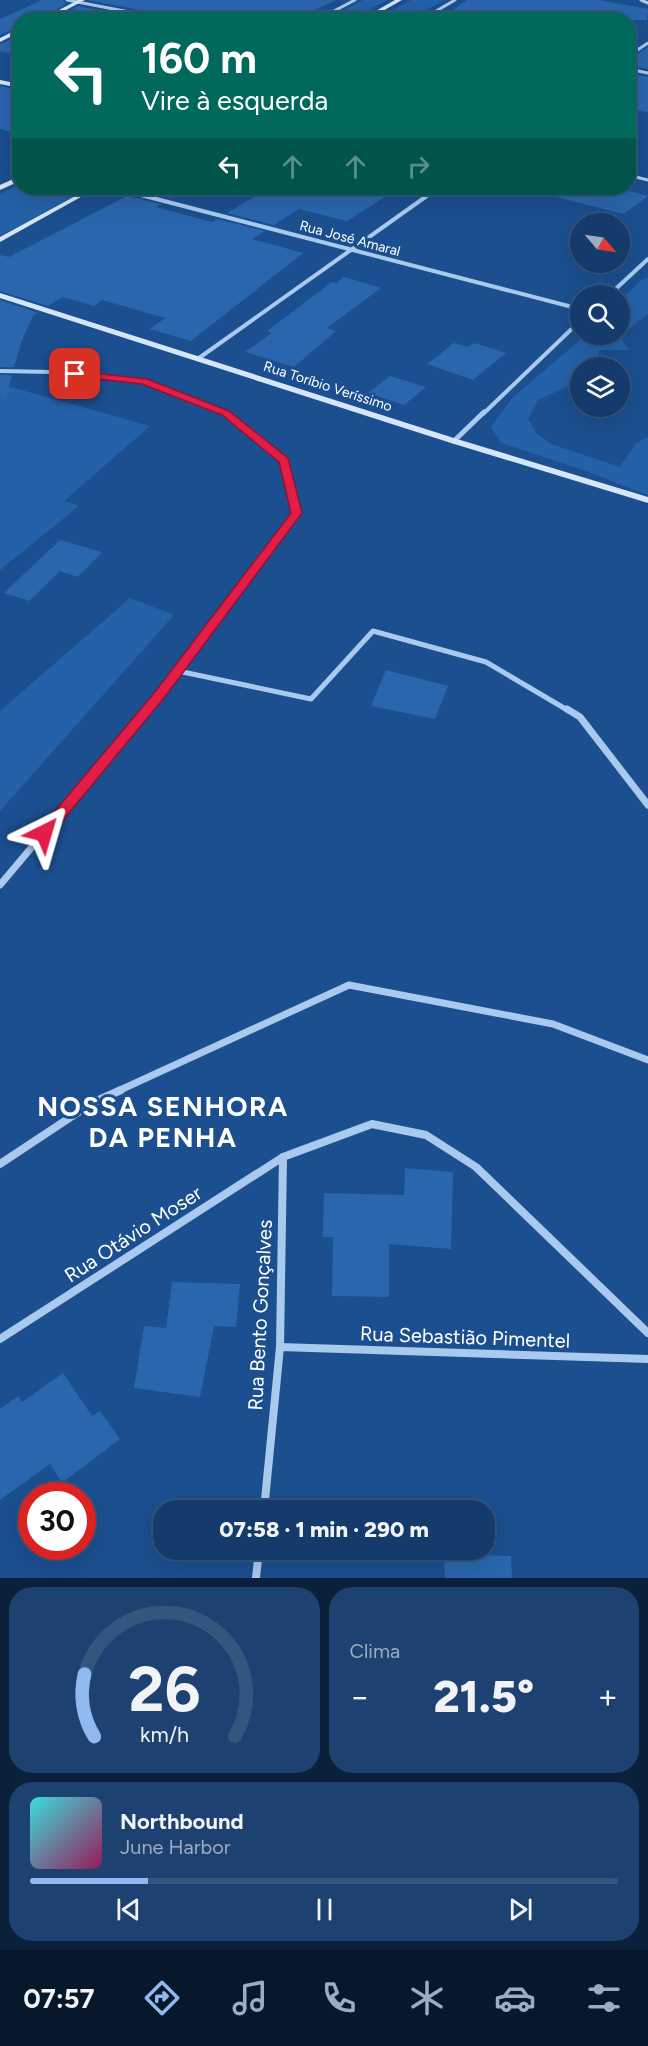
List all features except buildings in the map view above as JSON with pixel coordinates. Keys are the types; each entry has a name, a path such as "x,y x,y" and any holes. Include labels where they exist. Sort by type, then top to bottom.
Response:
{"street":[{"path":"67,0 133,12"},
{"path":"332,12 355,0"},
{"path":"377,12 399,0"},
{"path":"435,12 456,0"},
{"path":"640,0 648,3"},
{"path":"58,12 80,1"},
{"path":"0,240 81,195"},
{"name":"Rua José Amaral","path":"141,195 570,306"},
{"path":"199,358 428,195"},
{"path":"620,285 648,259"},
{"name":"Rua Toríbio Veríssimo","path":"0,296 454,441 648,500"},
{"path":"454,441 570,331"},
{"path":"0,371 52,372 144,381 226,413 284,460 297,513 178,671 0,885"},
{"path":"178,671 311,699 373,631 486,662 580,717 648,805"},
{"path":"0,1164 92,1103 349,985 553,1024 648,1060"},
{"name":"Rua Otávio Moser","path":"0,1339 284,1157 372,1124 426,1135 476,1167 648,1333"},
{"name":"Rua Bento Gonçalves","path":"265,1500 280,1347 284,1157"},
{"name":"Rua Sebastião Pimentel","path":"280,1347 648,1359"},
{"path":"256,1578 259,1560"}],"shaded area":[{"path":"363,0 388,0 365,12 339,12"},
{"path":"411,0 445,0 423,12 388,12"},
{"path":"12,188 12,195 76,195 0,236 0,194"},
{"path":"648,277 648,314 630,328 630,291"},
{"path":"574,345 626,345 629,350 599,350 599,357 570,357 570,386 538,400 528,419 536,433 551,444 620,467 636,443 648,437 648,495 586,471 501,443 491,427 512,398"},
{"path":"0,384 150,426 64,501 79,506 0,570"},
{"path":"130,598 174,615 0,811 0,711"}],"district":[{"name":"NOSSA SENHORA DA PENHA","path":"163,1122"}],"route":[{"path":"44,833 160,695 297,513 284,460 226,413 144,381 75,374"}]}
